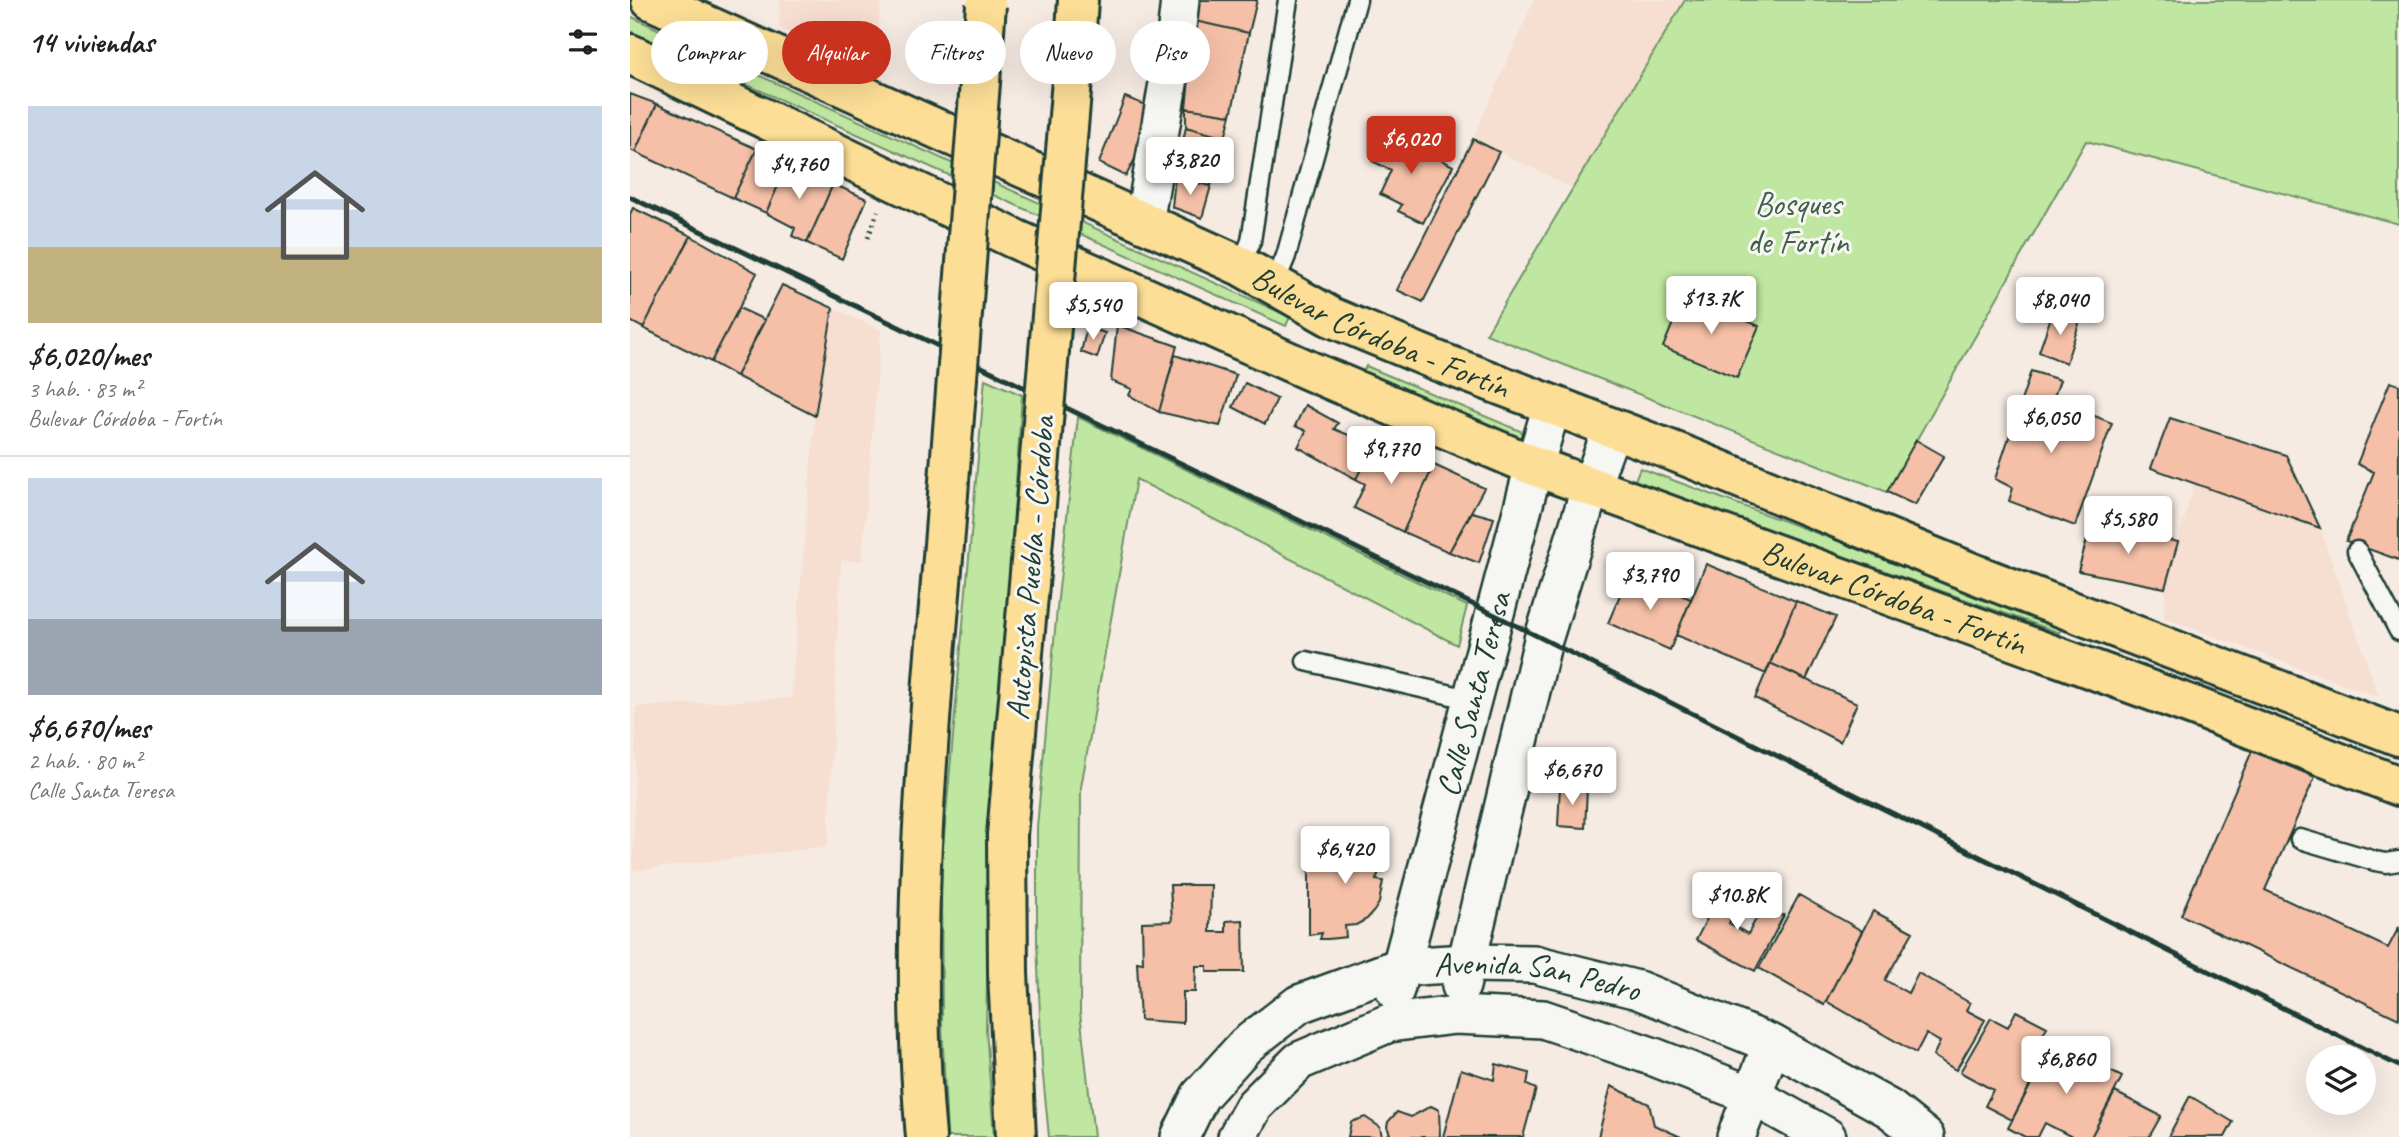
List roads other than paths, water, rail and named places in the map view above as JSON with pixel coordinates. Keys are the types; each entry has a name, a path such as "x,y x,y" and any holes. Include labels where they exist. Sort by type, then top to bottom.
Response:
{"main road":[{"name":"Bulevar Córdoba - Fortín","path":"650,0 1241,266 1331,317 1552,406 1678,453 1985,578 2399,736"},
{"name":"Autopista Puebla - Córdoba","path":"1016,1137 1008,986 1007,835 1078,0"},
{"path":"926,1137 919,993 921,846 986,3"},
{"name":"Bulevar Córdoba - Fortín","path":"630,54 1014,239 1310,371 1534,466 2196,707 2399,786"},
{"path":"1310,371 1331,317"}],"street":[{"path":"1144,223 1180,0"},
{"name":"Calle Santa Teresa","path":"1389,1023 1400,967 1552,406"},
{"name":"Calle Santa Teresa","path":"1454,1015 1543,640 1591,486 1612,429"},
{"name":"Avenida San Pedro","path":"1180,1137 1200,1096 1246,1045 1299,1004 1400,967 1466,963 1534,964 1638,990 1772,1044 1890,1109 1924,1137"},
{"name":"Avenida San Pedro","path":"1237,1137 1254,1106 1299,1061 1389,1023 1454,1015 1542,1019 1654,1056 1753,1096 1827,1137"},
{"path":"1736,1137 1772,1044"}],"lane":[{"path":"1241,266 1251,241 1288,0"},
{"path":"1274,285 1286,256 1357,0"},
{"path":"2357,551 2399,631"},
{"path":"1306,661 1473,700"},
{"path":"2300,839 2375,861 2399,862"}],"railway":[{"path":"630,197 1495,615 2399,1066"}],"park label":[{"name":"Bosques de Fortín","path":"1798,223"}]}
